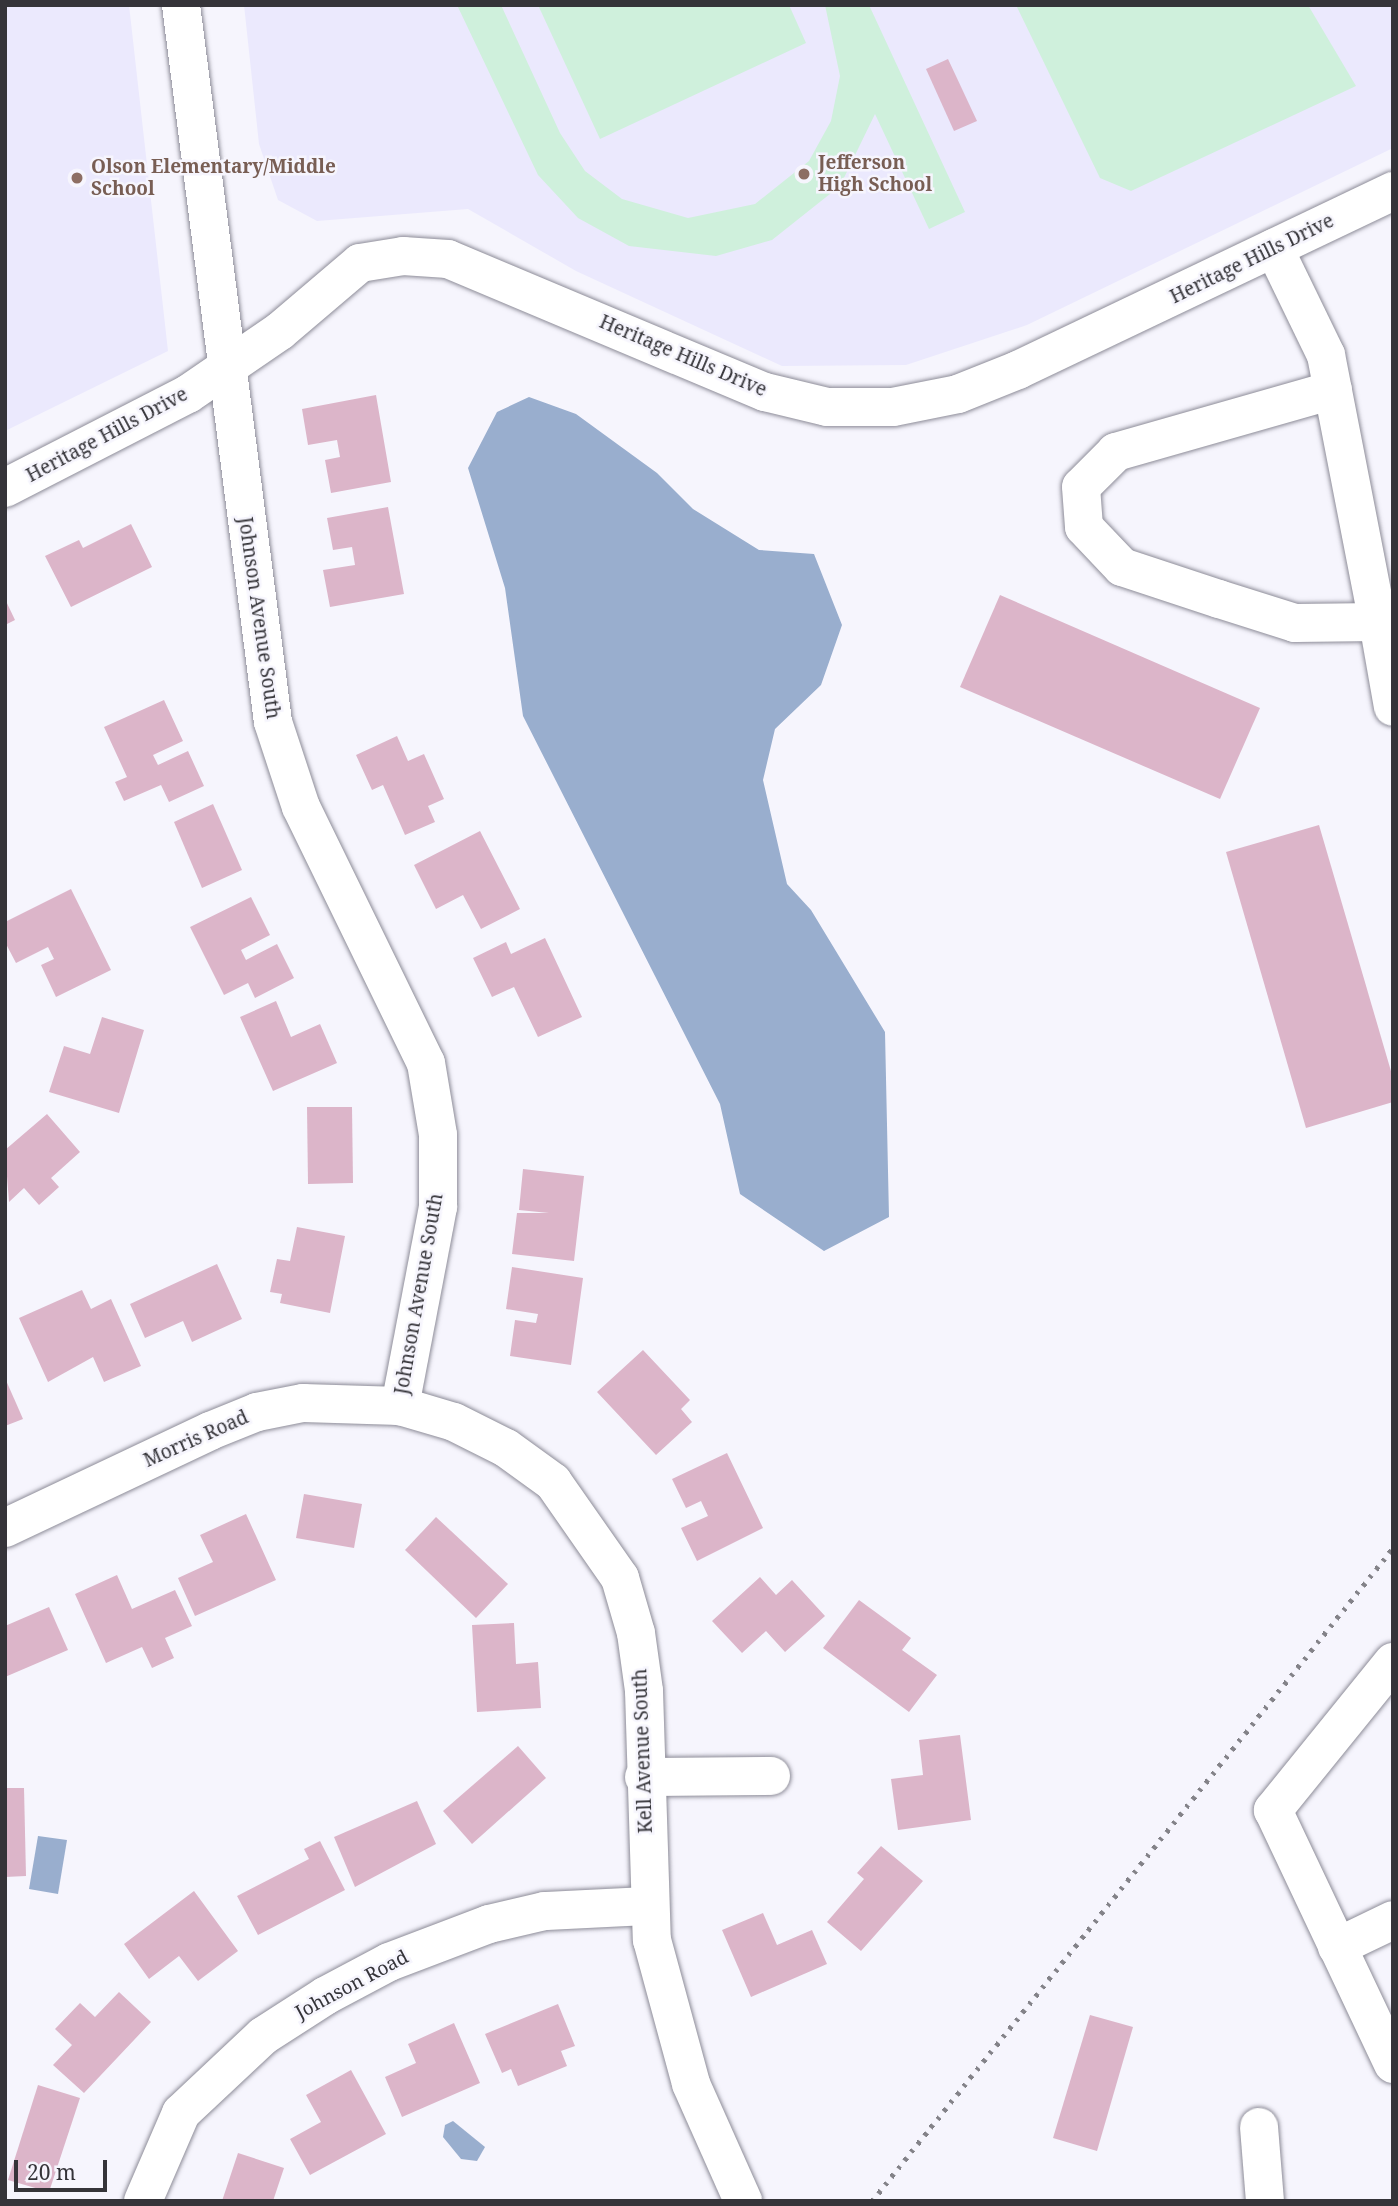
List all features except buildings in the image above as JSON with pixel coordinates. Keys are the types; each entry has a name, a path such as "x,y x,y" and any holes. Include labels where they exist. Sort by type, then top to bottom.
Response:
{"street":[{"name":"Johnson Avenue South","path":"181,5 273,722 301,807 426,1063 436,1123 438,1207 400,1406"},
{"name":"Heritage Hills Drive","path":"5,488 97,444 226,368 360,263 403,256 448,259 492,273 765,392 827,407 892,407 958,394 1018,370 1393,191"},
{"path":"1274,248 1326,355 1385,621 1393,707"},
{"path":"1333,390 1116,452 1081,487 1084,527 1122,566 1244,607 1296,623 1385,621"},
{"name":"Morris Road","path":"5,1528 257,1412 351,1400 400,1406"},
{"name":"Kell Avenue South","path":"400,1406 454,1422 506,1448 553,1482 590,1528 620,1578 636,1633 645,1777 649,1906 667,2013 743,2201"},
{"path":"1393,1662 1273,1810 1393,2064"},
{"path":"645,1777 771,1776"},
{"name":"Johnson Road","path":"143,2201 181,2113 263,2036 325,1996 390,1962 489,1924 545,1911 649,1906"},
{"path":"1338,1947 1393,1920"},
{"path":"1259,2127 1265,2201"}],"shaded area":[{"name":"Olson Elementary/Middle School","path":"5,5 129,5 168,351 5,431"},
{"name":"Jefferson High School","path":"244,5 1393,5 1393,148 1027,325 906,365 782,366 576,271 468,209 317,221 278,200 259,144"}],"green space":[{"path":"457,5 501,5 560,133 585,171 622,199 688,218 755,204 809,161 831,121 840,76 825,5 869,5 965,212 929,229 875,114 840,186 772,240 716,256 629,246 578,218 538,175"},
{"path":"538,5 789,5 806,43 600,139"},
{"path":"1016,5 1308,5 1356,86 1131,191 1100,178"}],"water":[{"path":"529,397 576,414 657,473 693,509 759,550 814,554 842,625 821,685 775,729 763,780 787,884 811,910 885,1032 889,1217 824,1251 740,1194 720,1104 523,716 505,588 468,468 497,412"},
{"path":"38,1836 67,1840 58,1894 29,1889"},
{"path":"453,2121 485,2147 477,2161 461,2159 443,2137 445,2125"}],"railway":[{"path":"872,2201 1393,1548"}],"place":[{"name":"Jefferson High School","path":"804,174"},
{"name":"Olson Elementary/Middle School","path":"77,178"}]}
